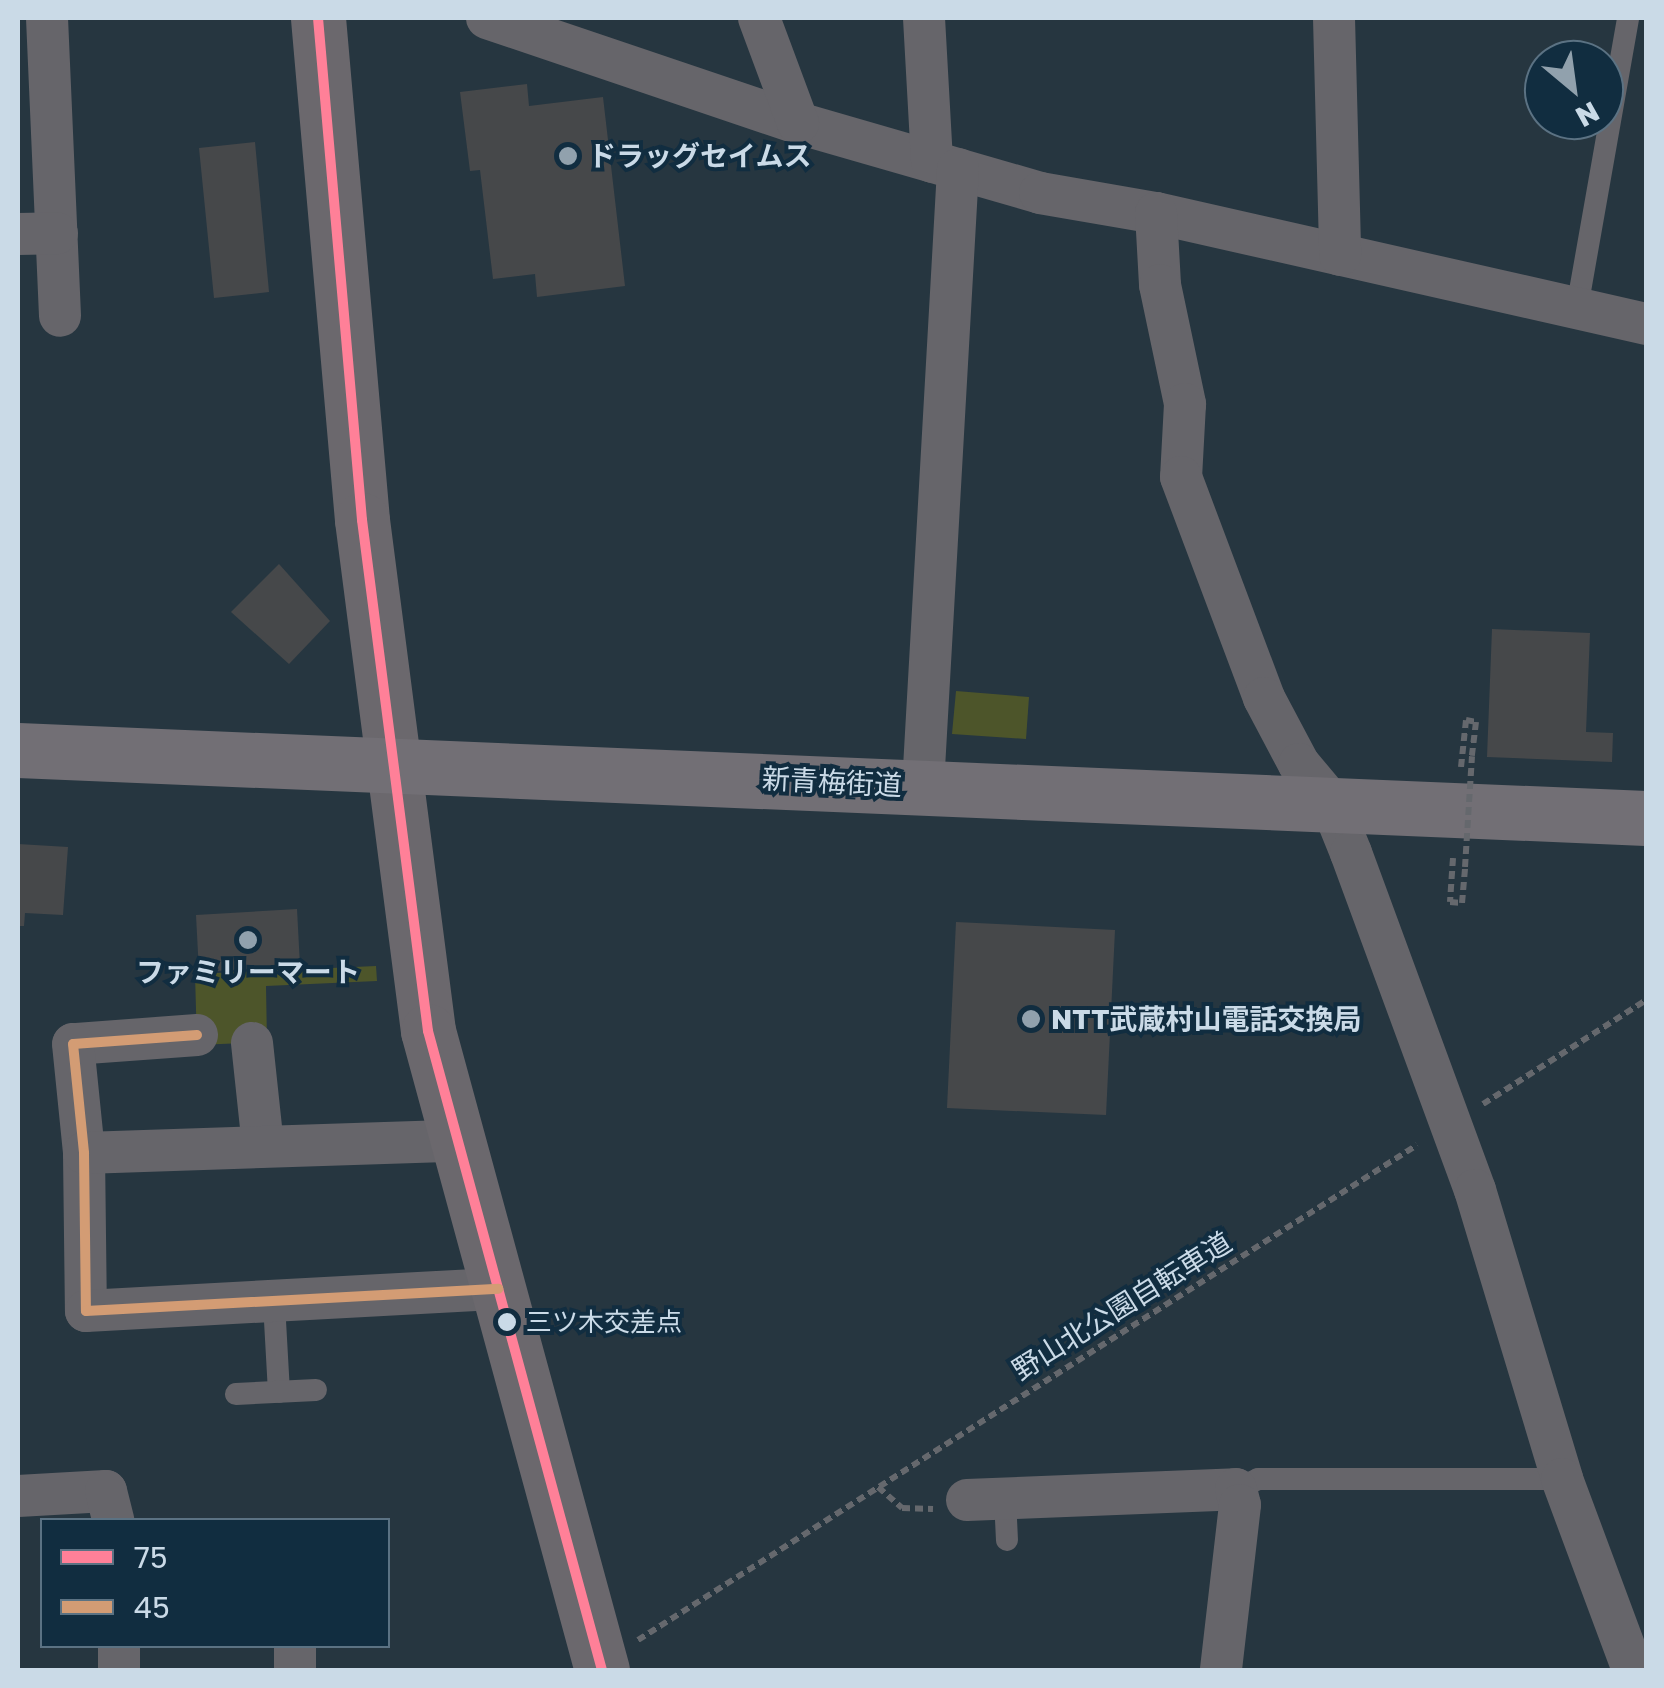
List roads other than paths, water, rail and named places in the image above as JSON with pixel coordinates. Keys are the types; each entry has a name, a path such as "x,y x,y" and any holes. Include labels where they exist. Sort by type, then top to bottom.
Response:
{"main road":[{"path":"318,18 390,762 428,1031 454,1141 498,1290 616,1658"},
{"name":"新青梅街道","path":"18,750 1330,801 1646,818"}],"street":[{"path":"47,18 37,234 60,316"},
{"path":"487,18 798,122 1040,193 1156,213 1646,324"},
{"path":"759,18 798,122"},
{"path":"923,786 945,165 924,18"},
{"path":"1334,18 1340,255"},
{"path":"1156,213 1160,285 1184,404 1181,477 1264,698 1300,764 1330,801 1451,1124 1562,1479 1633,1670"},
{"path":"197,1035 74,1044 84,1152 86,1312 498,1290"},
{"path":"252,1043 263,1146"},
{"path":"84,1152 454,1141"},
{"path":"986,1499 1236,1489 1240,1506 1221,1670"},
{"path":"18,1496 106,1491 113,1518"}],"lane":[{"path":"1577,308 1628,18"},
{"path":"274,1303 279,1392"},
{"path":"236,1394 316,1390"},
{"path":"1236,1489 1258,1479 1562,1479"},
{"path":"986,1499 1008,1540"}],"place":[{"name":"ドラッグセイムス","path":"568,156"},
{"name":"ファミリーマート","path":"248,940"},
{"name":"NTT武蔵村山電話交換局","path":"1031,1019"},
{"name":"三ツ木交差点","path":"507,1322"}]}
